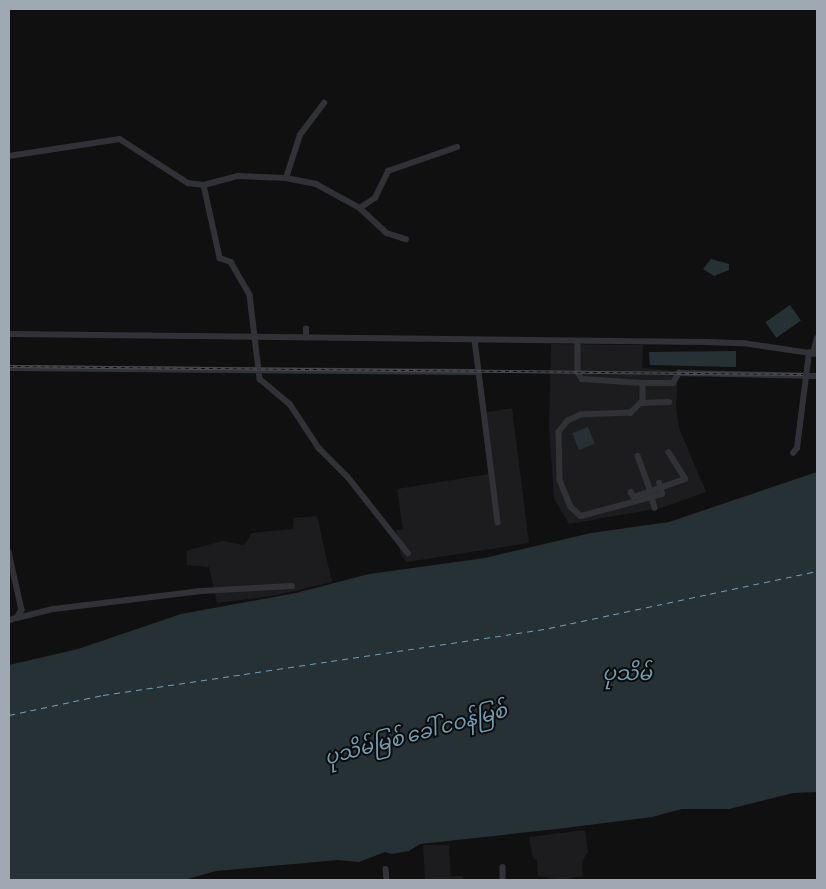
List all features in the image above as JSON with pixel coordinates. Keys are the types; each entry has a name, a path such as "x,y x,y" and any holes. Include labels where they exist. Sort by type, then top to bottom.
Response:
{"street":[{"path":"286,178 300,135 324,103"},
{"path":"9,156 120,139 135,146 179,179 204,185 238,176 286,178 316,184 360,208 387,233 406,239"},
{"path":"360,208 375,198 388,171 457,147"},
{"path":"204,185 220,258 231,262 250,296 257,337 260,379 290,404 319,448 348,477 408,553"},
{"path":"306,328 306,338"},
{"path":"9,334 743,343 813,354"},
{"path":"793,453 797,448 806,390 806,376 817,338"},
{"path":"474,340 498,523"},
{"path":"578,341 578,372 582,379 673,383 679,373 817,376"},
{"path":"9,368 478,372"},
{"path":"643,383 643,403"},
{"path":"668,453 684,469 685,479 660,485 651,494 581,516 571,507 560,480 559,432 568,421 581,415 631,413 643,403 669,402"},
{"path":"638,456 655,508"},
{"path":"631,492 634,497 651,494"},
{"path":"9,552 22,610 17,618"},
{"path":"9,621 54,609 201,591 292,586"},
{"path":"503,867 503,880"},
{"path":"386,869 387,880"}],"shaded area":[{"path":"551,344 643,345 642,368 678,371 676,407 679,428 706,492 661,508 569,524 554,498 549,428"},
{"path":"512,408 529,543 407,562 401,555 396,530 403,529 397,489 489,474 482,413"},
{"path":"317,516 332,582 278,595 217,603 209,567 187,565 186,551 222,541 244,545 252,533 293,529 294,518"},
{"path":"585,830 588,852 582,861 583,876 562,880 538,876 537,860 533,859 529,837"},
{"path":"423,845 449,845 451,876 463,876 463,880 425,880"}],"water":[{"path":"711,259 729,264 729,270 714,276 703,269"},
{"path":"790,305 801,321 776,338 765,322"},
{"path":"736,351 736,367 650,365 649,352"},
{"path":"588,427 595,444 579,450 572,433"},
{"name":"ပုသိမ်","path":"817,472 817,792 793,793 729,809 682,809 652,817 420,844 409,851 391,854 385,852 359,862 338,860 216,871 184,880 9,880 9,665 78,649 181,614 296,593 369,574 485,558 591,533 669,522"}],"ferry route":[{"path":"9,715 103,695 549,628 817,571"}],"railway":[{"path":"9,366 803,374"}],"water label":[{"name":"ပုသိမ်မြစ် ခေါ် ငဝန်မြစ်","path":"416,735"}]}
